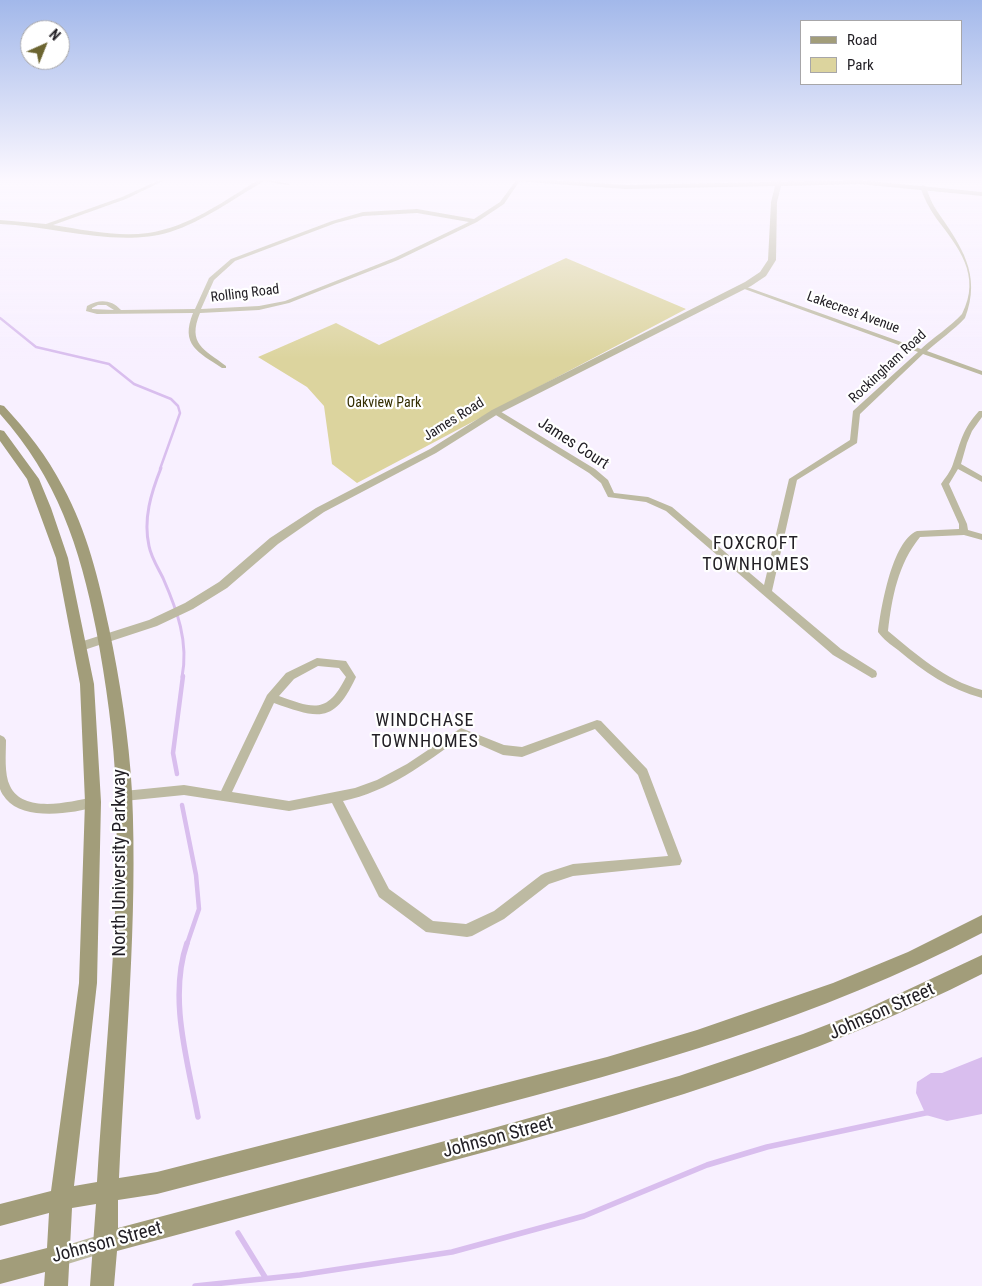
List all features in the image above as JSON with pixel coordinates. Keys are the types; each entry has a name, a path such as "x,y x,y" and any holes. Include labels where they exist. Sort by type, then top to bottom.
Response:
{"main road":[{"name":"North University Parkway","path":"3,415 36,448 61,490 91,574 112,684 124,796 121,944 107,1191 106,1243 102,1286"},
{"name":"North University Parkway","path":"0,433 33,479 45,508 62,558 81,646 86,684 93,802 88,983 61,1199 56,1286"},
{"name":"Johnson Street","path":"0,1215 61,1199 157,1182 598,1069 688,1043 842,989 914,959 982,924"},
{"name":"Johnson Street","path":"106,1243 592,1112 682,1085 828,1036 934,990 982,964"},
{"name":"Johnson Street","path":"0,1272 58,1257"}],"street":[{"path":"224,367 199,349 192,338 191,326 211,279 224,266 287,239"},
{"name":"Rolling Road","path":"118,310 198,311 259,308 302,297 396,259 438,239"},
{"name":"James Road","path":"81,646 153,623 189,606 223,585 274,541 306,519 433,452 495,412 742,287 763,274 772,260 773,239"},
{"name":"Rockingham Road","path":"767,592 793,479 854,441 856,413 969,308 978,283 976,271 972,260 957,239"},
{"name":"Lakecrest Avenue","path":"742,287 982,373"},
{"name":"James Court","path":"495,412 592,471 605,482 611,495 648,500 669,509 843,657 872,674"},
{"path":"964,532 959,513 946,484 957,465 964,438 972,423 982,413"},
{"path":"957,465 982,479"},
{"path":"982,537 964,532 917,534 910,542 888,597 883,632 918,663 971,692 982,694"},
{"path":"224,796 271,698 290,676 317,662 342,664 351,677 343,696 326,710 308,710 271,698"},
{"path":"124,796 184,790 289,806 356,792 381,783 411,767 462,732 503,750 522,752 597,724 643,772 676,861 573,870 544,879 499,914 467,931 431,927 384,893 334,797"},
{"path":"0,740 6,790 17,802 39,809 61,809 93,802"},
{"name":"Johnson Street","path":"58,1257 106,1243"}],"green space":[{"name":"Oakview Park","path":"566,258 686,309 357,483 332,464 324,406 307,387 258,357 336,323 379,345"}],"shaded area":[{"path":"982,1057 982,1114 947,1121 926,1115 916,1093 917,1082 931,1073 942,1073"}],"waterway":[{"path":"0,318 36,347 109,364 134,384 171,399 178,406 180,413 160,469"},
{"path":"161,468 149,506 147,536 151,554 168,590 180,626 184,651 182,677"},
{"path":"177,774 173,753 183,676"},
{"path":"182,805 196,875 199,909 187,944"},
{"path":"187,943 179,986 179,1008 185,1052 198,1117"},
{"path":"195,1286 300,1275 452,1252 584,1216 707,1165 767,1147 930,1112"},
{"path":"238,1233 265,1277"}],"district":[{"name":"FOXCROFT TOWNHOMES","path":"756,554"},
{"name":"WINDCHASE TOWNHOMES","path":"425,731"}]}
